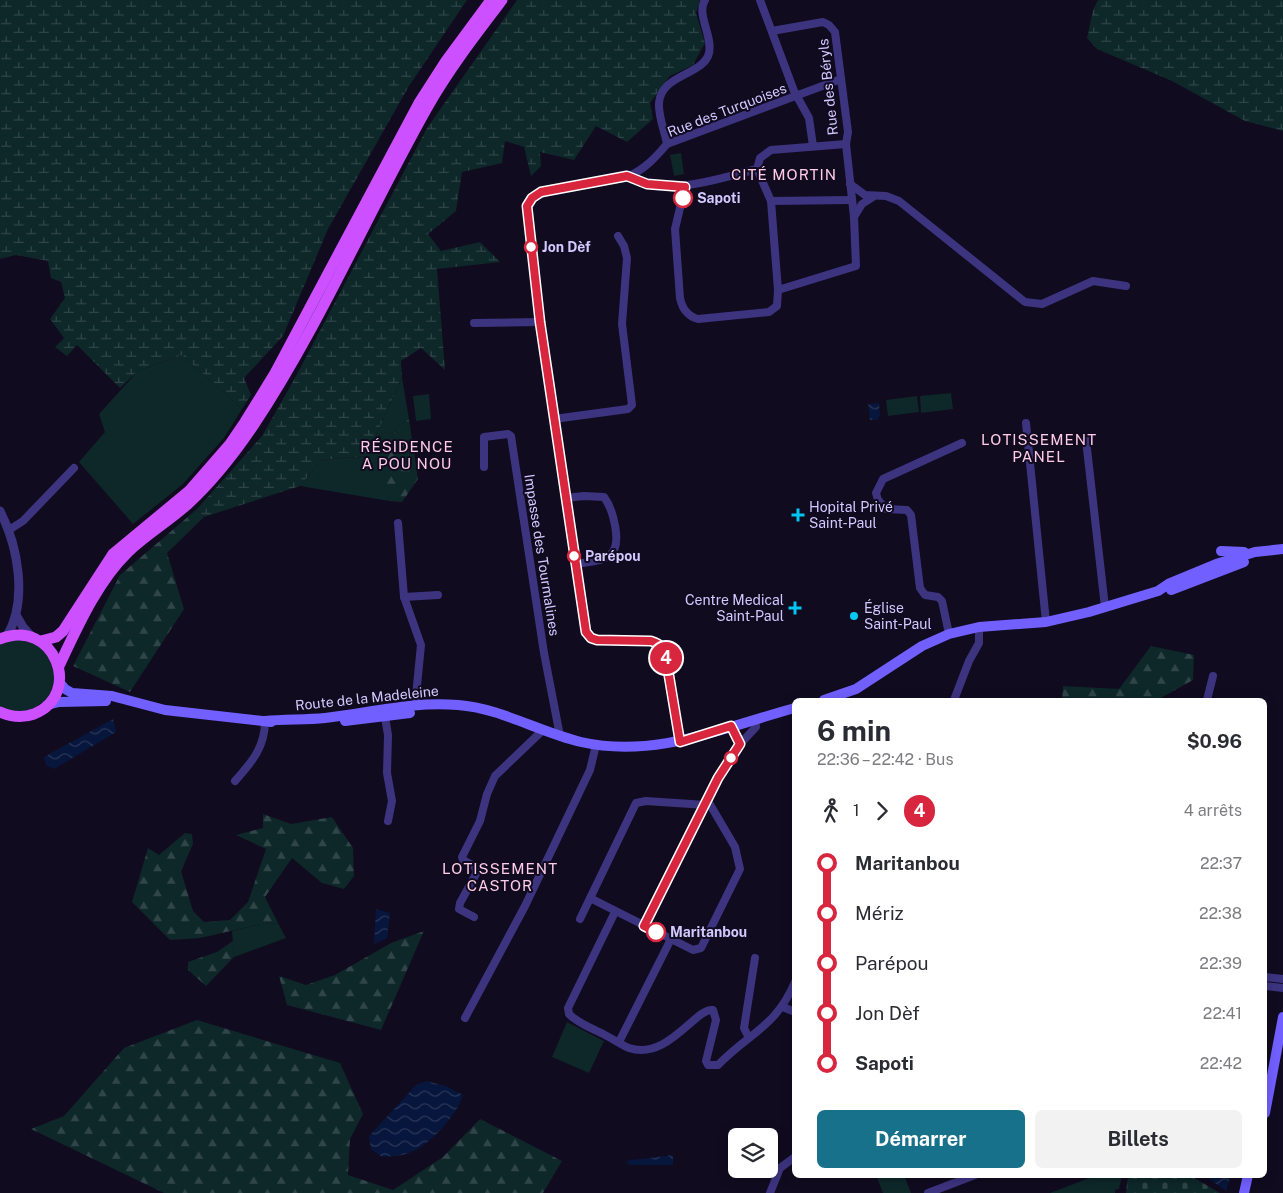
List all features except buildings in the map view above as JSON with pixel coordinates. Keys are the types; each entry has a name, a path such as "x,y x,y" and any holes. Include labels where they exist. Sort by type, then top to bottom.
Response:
{"main road":[{"path":"4,637 19,634 36,638 56,637 63,631 113,554 188,491 230,444 274,374 419,104 446,61 491,0"},
{"path":"58,666 103,584 115,567 134,548 189,503 216,476 253,426 320,309 429,105 453,66 502,0"},
{"path":"1158,591 1169,591 1280,550"},
{"path":"1206,568 1217,553 1280,550"},
{"path":"830,698 856,689 922,646 949,634 979,627 1046,622 1105,607 1158,591 1206,568 1255,552"},
{"path":"0,712 14,717 23,717 36,713 47,706 55,695 59,682 58,666 52,652 36,638"},
{"name":"Route de la Madeleine","path":"59,682 65,690 72,693 112,696 122,700 175,711 265,721 447,709 501,715"},
{"name":"Route de la Madeleine","path":"47,706 59,702 122,700"},
{"name":"Route de la Madeleine","path":"384,713 415,706 466,705 560,736 596,745 633,748 680,742 792,709"},
{"path":"1267,1104 1283,1017"},
{"path":"1273,1077 1283,1044"},
{"path":"1244,1193 1247,1178"},
{"path":"1251,1193 1254,1178"}],"street":[{"path":"667,144 659,107 662,91 698,66 708,56 709,39 702,10 705,0"},
{"path":"760,0 798,97 810,122 813,146"},
{"name":"Rue des Béryls","path":"772,31 823,22 829,25 836,36 848,132 846,144 854,217 856,266 778,290"},
{"name":"Rue des Turquoises","path":"680,742 664,648 658,643 651,641 591,638 584,626 540,322 527,206 529,201 541,192 627,176 652,162 667,144 798,97 842,79"},
{"path":"685,187 675,229 680,298 687,313 694,318 703,319 769,312 777,306 778,290 771,201 757,169 760,158 767,151 846,144"},
{"path":"627,176 647,184 685,187 757,169"},
{"path":"850,184 866,195 873,197 886,196 900,201 1025,302 1042,304 1093,281 1126,286"},
{"path":"854,217 862,204 873,197"},
{"path":"771,201 851,200"},
{"path":"554,419 628,409 632,405 622,324 627,258 624,246 618,236"},
{"path":"474,323 540,322"},
{"path":"1026,423 1046,622"},
{"name":"Impasse des Tourmalines","path":"484,468 484,437 508,434 511,436 544,653 560,736"},
{"path":"1086,440 1105,607"},
{"path":"949,634 942,601 938,597 925,595 920,588 911,515 907,510 886,509 878,500 876,493 883,479 962,443"},
{"path":"10,530 23,521 74,468"},
{"path":"565,498 601,496 609,506 613,522 616,545 611,554 601,559 576,564"},
{"path":"0,512 10,530 18,573 16,615 4,637"},
{"path":"398,523 404,597 421,645 415,706"},
{"path":"404,597 438,595"},
{"path":"16,615 22,627 36,638"},
{"path":"955,698 969,661 979,644 979,627"},
{"path":"1208,698 1213,676"},
{"path":"384,713 388,735 386,773 392,801 388,821"},
{"path":"644,926 718,778 740,744 756,728 755,719"},
{"path":"235,781 252,761 265,737 265,721"},
{"path":"731,726 740,744"},
{"path":"474,917 459,909 460,902 476,872 476,869 463,860 462,857 480,821 487,794 495,776 543,730"},
{"path":"465,1018 524,906 590,770 596,745"},
{"path":"580,919 636,803 646,800 707,803"},
{"path":"590,898 693,950 699,950 740,869 735,847 707,803"},
{"path":"616,912 568,1008 571,1017 629,1048 641,1050 654,1048 685,1030 708,1009 716,1014 716,1020 706,1056 708,1066 718,1065 748,1038 769,1023 783,1007 792,988"},
{"path":"619,1042 671,939"},
{"path":"748,1038 744,1028 755,958"},
{"path":"1267,977 1283,979"},
{"path":"1267,986 1283,988"},
{"path":"783,1007 792,1011"},
{"path":"770,1193 780,1168 792,1159"},
{"path":"928,1193 966,1178"}],"green space":[{"path":"0,0 467,0 409,86 328,229 283,336 244,378 251,395 242,409 182,355 138,371 120,388 77,345 67,356 55,347 64,338 50,319 65,298 61,282 51,278 48,261 16,255 0,259"},
{"path":"517,0 700,0 696,13 705,43 693,65 670,76 650,103 653,119 627,142 596,126 574,160 540,152 541,166 531,176 524,147 505,141 502,163 462,172 456,211 428,234 441,251 480,242 500,262 437,269 445,370 421,348 401,361 402,377 367,456 321,460 300,486 204,517 197,509 262,436 295,378 427,128"},
{"path":"1098,0 1283,0 1283,131 1245,121 1172,81 1097,49 1087,38 1093,10"},
{"path":"681,153 684,174 674,176 670,155"},
{"path":"182,355 242,409 224,438 183,484 133,524 79,462 105,432 99,414 138,371"},
{"path":"402,377 409,419 396,428 383,479 389,501 300,486 321,460 367,456"},
{"path":"951,393 953,409 921,413 920,396"},
{"path":"429,394 431,419 416,421 413,396"},
{"path":"917,396 919,412 888,416 886,400"},
{"path":"409,419 418,479 402,502 389,501 382,479 396,428"},
{"path":"197,509 204,517 167,553 184,609 130,692 73,666 120,575"},
{"path":"17,639 35,643 49,655 56,681 49,698 26,713 0,708 0,644"},
{"path":"1151,646 1194,655 1193,680 1161,698 1062,698 1063,686 1119,689"},
{"path":"263,814 291,824 332,817 353,848 354,876 344,889 322,883 292,858 265,897 278,923 261,924 200,938 170,940 132,902 148,848 159,855 185,833 192,834 193,844 181,871 193,911 204,922 230,920 248,902 266,849 236,835 263,828"},
{"path":"278,923 286,938 234,957 232,931 261,924"},
{"path":"424,931 381,1030 287,1005 279,976 306,985 335,975 391,943"},
{"path":"233,941 234,957 206,986 188,970 188,962 217,952"},
{"path":"197,1020 340,1063 363,1114 350,1139 348,1175 393,1190 443,1157 480,1119 562,1161 543,1193 164,1193 31,1129 64,1116 124,1048"},
{"path":"567,1022 604,1041 589,1073 552,1057"},
{"path":"877,1178 905,1178 911,1193 883,1193"},
{"path":"1089,1178 1121,1178 1119,1189 1115,1190 1115,1193 1050,1193"},
{"path":"1128,1178 1194,1178 1220,1193 1126,1193"}],"water":[{"path":"879,403 880,415 877,420 870,420 868,404"},
{"path":"113,719 116,732 54,769 46,765 44,757"},
{"path":"376,909 390,913 387,938 374,944"},
{"path":"426,1081 446,1086 463,1095 455,1112 432,1138 414,1151 397,1156 382,1157 371,1149 369,1136 416,1085"},
{"path":"673,1155 673,1165 629,1165 626,1161"},
{"path":"1208,1178 1230,1178 1226,1191"}],"bus line":[{"name":"4","path":"656,932 644,926 708,802 718,778 740,744 731,726 680,742 664,648 658,643 651,641 597,640 591,638 586,632 540,322 527,204 534,196 541,192 627,176 647,184 685,187 683,198"}],"place":[{"name":"Sapoti","path":"683,198"},
{"name":"Jon Dèf","path":"531,247"},
{"name":"Hopital Privé Saint-Paul","path":"798,515"},
{"name":"Parépou","path":"574,556"},
{"name":"Centre Medical Saint-Paul","path":"795,608"},
{"name":"Église Saint-Paul","path":"854,616"},
{"name":"Maritanbou","path":"656,932"}],"district":[{"name":"CITÉ MORTIN","path":"784,174"},
{"name":"LOTISSEMENT PANEL","path":"1039,448"},
{"name":"RÉSIDENCE A POU NOU","path":"407,454"},
{"name":"LOTISSEMENT CASTOR","path":"500,876"}]}
